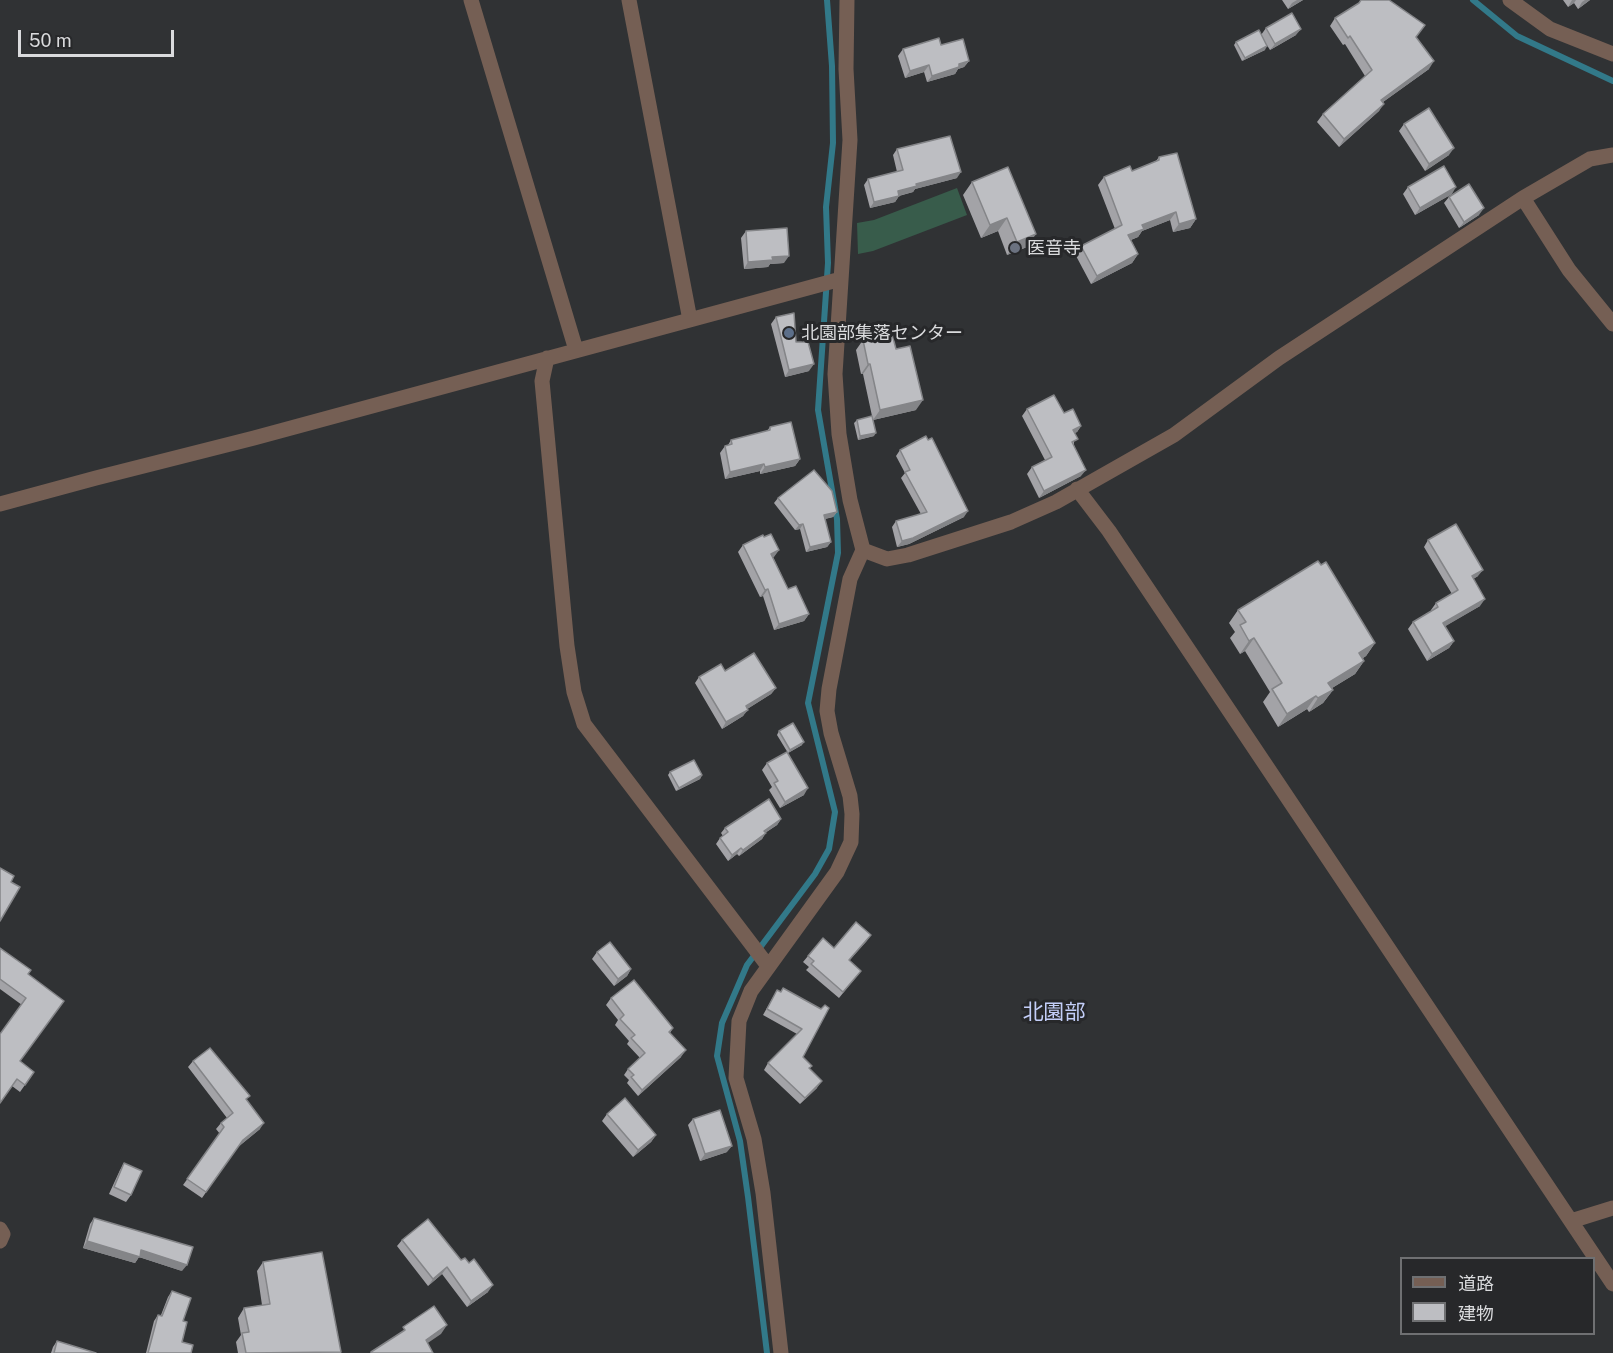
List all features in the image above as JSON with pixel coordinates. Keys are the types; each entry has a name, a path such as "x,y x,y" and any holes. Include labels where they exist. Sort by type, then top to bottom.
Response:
{"street":[{"path":"471,0 576,350"},
{"path":"629,0 690,320"},
{"path":"781,1353 763,1193 754,1139 736,1078 739,1021 751,991 837,872 851,842 850,796 831,733 827,711 829,689 850,579 863,550 850,500 839,434 835,374 850,140 846,69 847,0"},
{"path":"1510,0 1550,29 1613,54"},
{"path":"863,550 886,559 908,555 1011,522 1056,502 1174,435 1280,358 1523,198 1590,159 1613,155"},
{"path":"1523,198 1569,270 1613,324"},
{"path":"0,504 842,279"},
{"path":"547,358 542,381 567,646 574,692 584,724 768,966"},
{"path":"1077,489 1109,531 1613,1284"},
{"path":"1571,1221 1613,1208"},
{"path":"0,1229 3,1234 0,1241"}],"green space":[{"path":"957,188 967,215 873,251 858,254 857,223 874,220"}],"building":[{"path":"1361,0 1389,0 1425,25 1416,37 1434,61 1381,100 1384,104 1344,139 1323,114 1372,70 1335,18"},
{"path":"1292,13 1301,29 1275,44 1266,28"},
{"path":"1259,30 1267,46 1245,58 1236,42"},
{"path":"939,38 941,45 963,39 969,61 959,64 959,67 932,76 929,65 910,71 903,49"},
{"path":"1429,108 1454,148 1429,164 1404,124"},
{"path":"950,136 961,172 916,184 917,186 898,191 899,196 874,202 868,179 903,170 897,149"},
{"path":"1177,153 1196,219 1179,224 1176,212 1142,225 1144,229 1128,235 1138,254 1097,276 1081,246 1122,225 1104,177 1130,166 1132,171 1159,160 1159,157"},
{"path":"1444,166 1456,187 1420,208 1408,187"},
{"path":"1008,167 1036,234 1017,242 1007,218 990,225 972,182"},
{"path":"1469,184 1484,208 1464,222 1449,197"},
{"path":"787,228 789,256 748,262 746,231"},
{"path":"794,313 796,342 808,342 814,364 789,370 776,317"},
{"path":"892,334 896,349 910,346 923,400 880,410 863,340"},
{"path":"1054,395 1064,413 1073,409 1081,426 1073,430 1078,439 1072,442 1086,470 1044,491 1032,467 1052,457 1027,409"},
{"path":"872,416 876,433 860,436 857,420"},
{"path":"791,422 800,459 730,472 725,446 732,444 731,440"},
{"path":"926,436 928,440 932,438 968,511 913,538 902,541 896,521 927,512 905,472 910,470 900,450"},
{"path":"814,470 832,491 837,512 824,515 831,542 810,547 803,524 799,525 778,498"},
{"path":"1456,524 1483,570 1472,576 1485,599 1443,623 1454,641 1432,654 1413,622 1438,607 1436,603 1458,590 1428,540"},
{"path":"771,534 779,550 771,554 788,589 796,586 809,614 779,624 768,589 765,590 743,545 763,535 764,537"},
{"path":"1318,561 1321,565 1326,562 1375,643 1359,653 1364,661 1328,683 1333,690 1318,698 1316,696 1287,714 1272,689 1282,683 1254,638 1249,641 1240,625 1246,622 1238,610"},
{"path":"754,653 776,688 746,706 748,710 726,722 699,677 721,664 725,671"},
{"path":"793,723 804,742 790,750 779,731"},
{"path":"787,752 808,788 785,802 774,783 778,781 767,763"},
{"path":"694,760 702,775 679,788 670,772"},
{"path":"769,799 781,819 743,850 741,848 732,855 720,838 728,832 725,828"},
{"path":"0,868 14,876 11,882 20,887 0,921"},
{"path":"856,922 871,935 849,960 861,971 843,992 811,964 814,961 808,956 823,938 834,948"},
{"path":"610,942 631,969 618,979 597,952"},
{"path":"0,948 31,970 28,974 64,1001 20,1061 34,1072 25,1085 17,1079 0,1103 0,1034 26,998 0,979"},
{"path":"634,980 673,1028 669,1032 686,1050 642,1090 631,1077 634,1075 628,1069 645,1053 631,1038 635,1035 620,1019 624,1015 611,998"},
{"path":"783,988 821,1009 825,1005 829,1008 803,1057 812,1066 809,1068 822,1081 805,1098 768,1063 802,1029 767,1009 777,990 781,992"},
{"path":"210,1048 250,1096 246,1099 264,1123 243,1140 206,1192 187,1179 224,1127 221,1123 233,1113 193,1061"},
{"path":"625,1098 656,1135 638,1150 607,1114"},
{"path":"720,1110 732,1146 705,1154 693,1119"},
{"path":"124,1163 142,1171 131,1195 114,1187"},
{"path":"94,1218 193,1247 187,1265 141,1250 140,1257 87,1241"},
{"path":"428,1219 461,1260 465,1258 469,1263 474,1259 493,1285 471,1301 447,1267 433,1279 402,1240"},
{"path":"322,1252 341,1352 246,1353 242,1333 249,1332 244,1308 270,1304 263,1262"},
{"path":"172,1291 191,1298 183,1321 187,1322 182,1342 193,1345 191,1353 148,1353 158,1315 162,1316"},
{"path":"434,1306 447,1325 426,1340 433,1353 371,1353 405,1330 403,1327"},
{"path":"57,1341 96,1353 54,1353"}],"waterway":[{"path":"767,1353 740,1141 717,1056 722,1023 747,965 815,874 829,849 835,812 808,703 838,553 837,519 818,410 828,263 826,207 833,143 832,66 827,0"},
{"path":"1473,0 1517,36 1613,81"}],"place":[{"name":"医音寺","path":"1015,248"},
{"name":"北園部集落センター","path":"789,333"}],"district":[{"name":"北園部","path":"1054,1013"}]}
